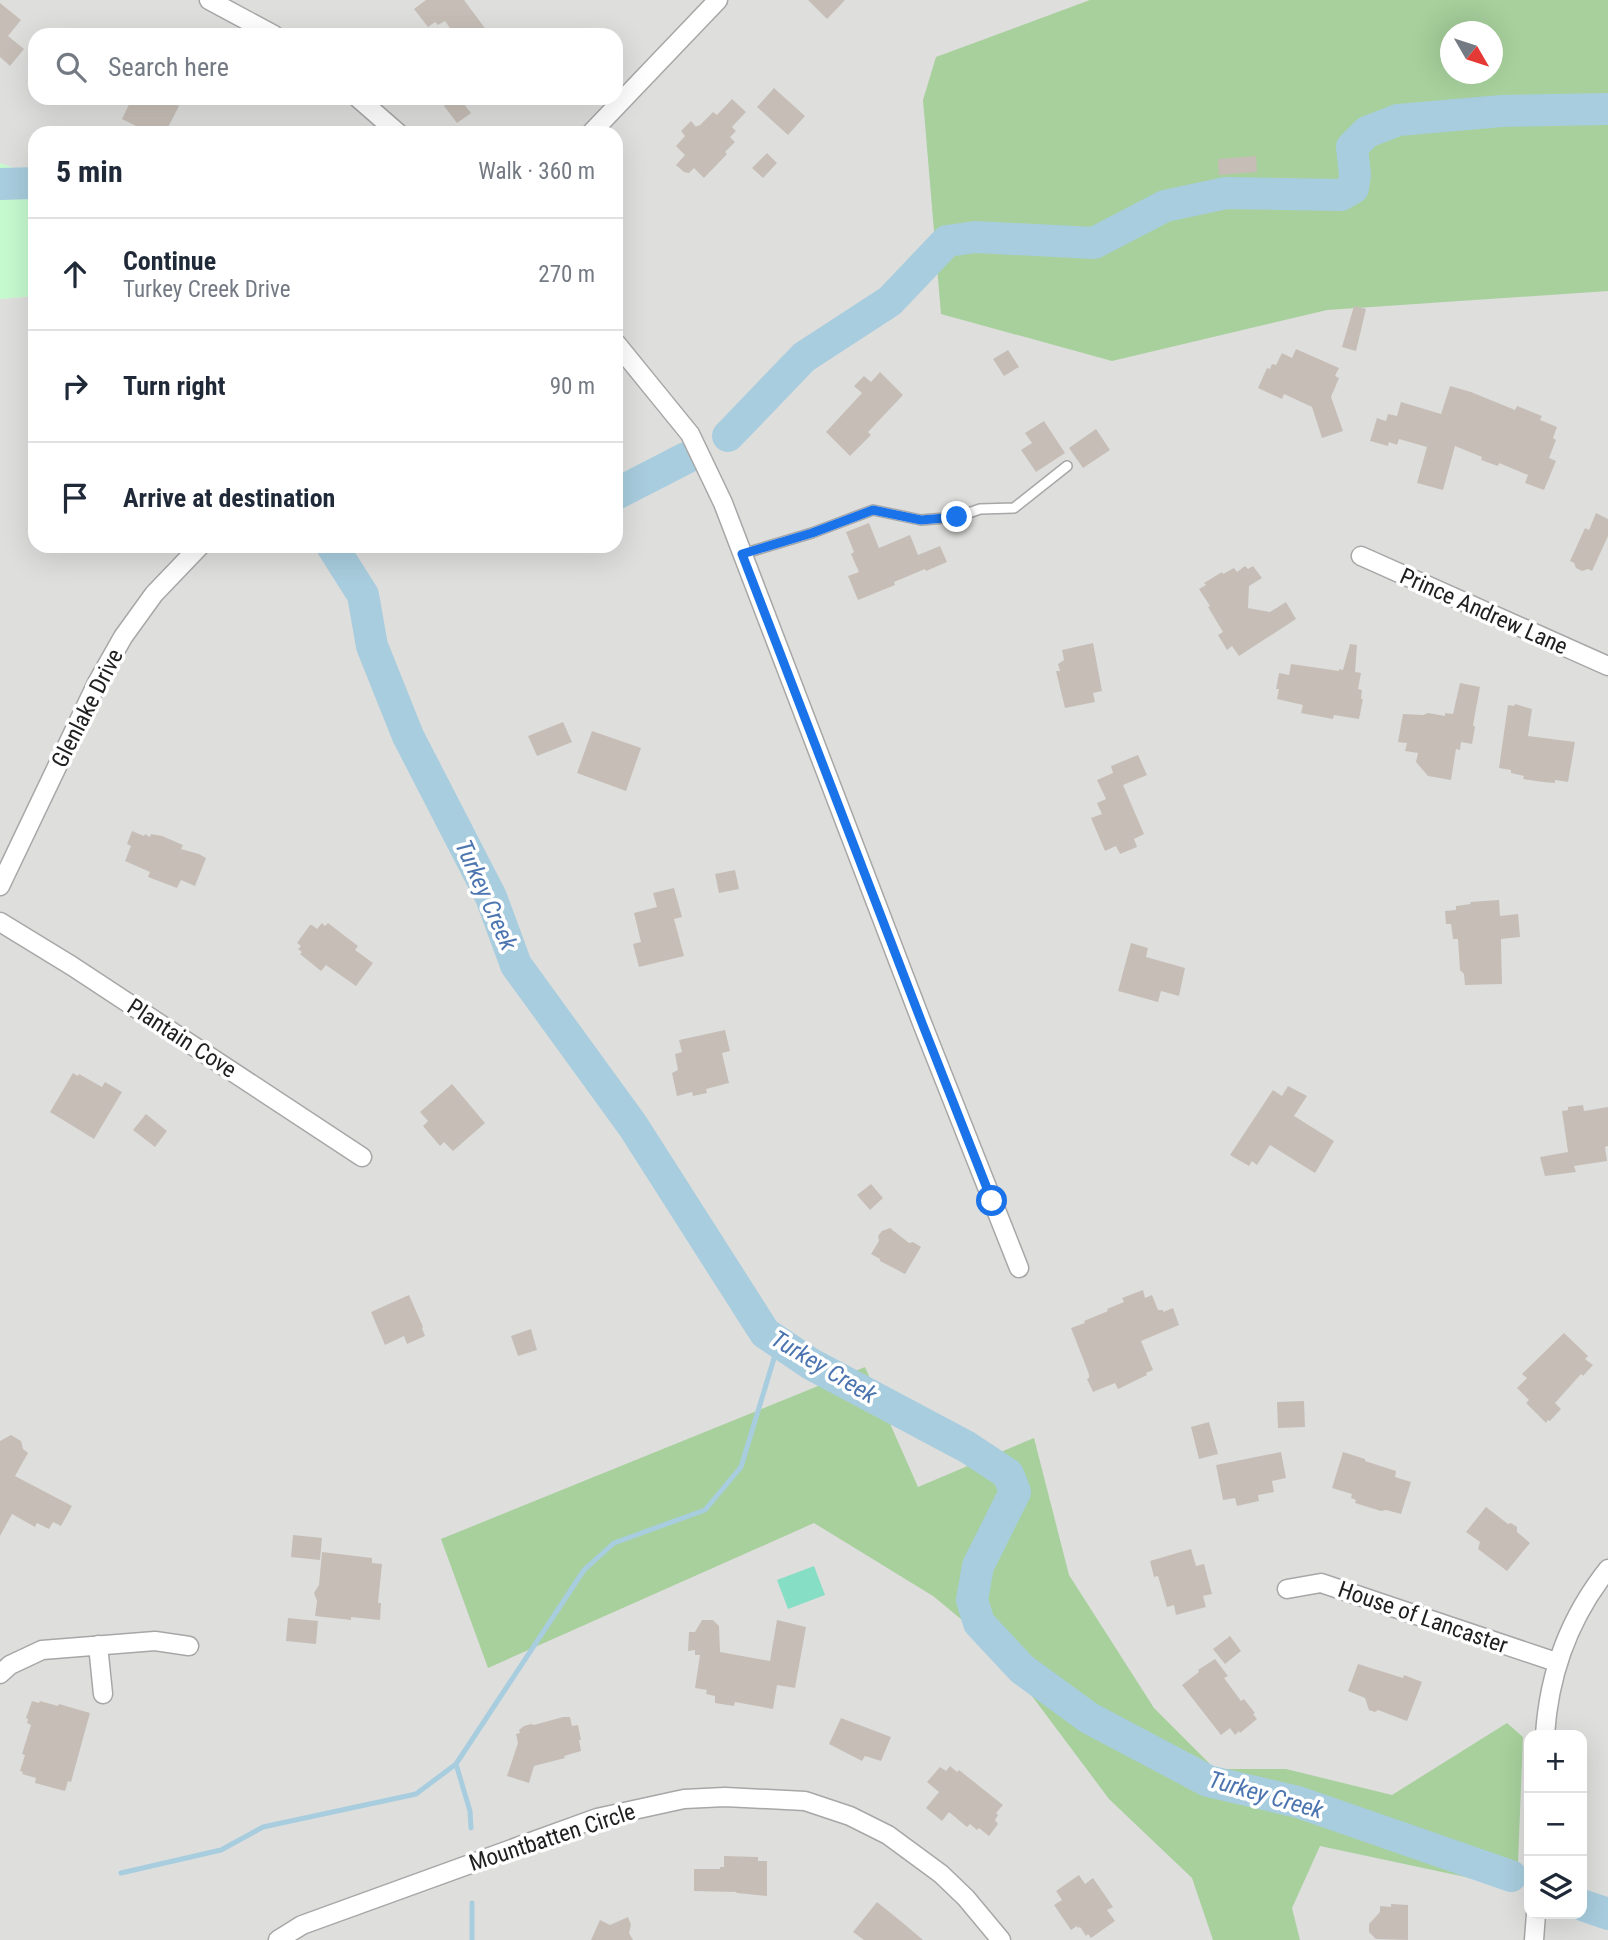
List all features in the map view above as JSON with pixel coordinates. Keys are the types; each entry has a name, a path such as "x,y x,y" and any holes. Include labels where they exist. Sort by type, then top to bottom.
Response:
{"street":[{"path":"209,0 261,28"},
{"path":"623,100 718,0"},
{"path":"366,105 390,126"},
{"path":"599,126 619,105"},
{"path":"623,352 690,434 723,503 1019,1268"},
{"name":"Glenlake Drive","path":"0,886 97,683 123,637 155,594 193,553"},
{"name":"Prince Andrew Lane","path":"1361,556 1608,666"},
{"name":"Plantain Cove","path":"0,922 72,966 362,1157"},
{"path":"1546,1730 1556,1662 1575,1619 1608,1569"},
{"name":"House of Lancaster","path":"1287,1589 1321,1584 1556,1662"},
{"path":"0,1674 10,1665 42,1650 155,1641 189,1646"},
{"path":"98,1645 103,1694"},
{"name":"Mountbatten Circle","path":"278,1940 302,1925 597,1818 684,1798 725,1797 805,1801 849,1816 888,1835 941,1874 966,1898 1001,1940"},
{"path":"1534,1940 1536,1919"}],"lane":[{"path":"742,554 812,533 873,510 921,520 957,517 980,509 1014,508 1067,466"}],"shaded area":[{"path":"0,0 1608,0 1608,1940 0,1940 0,299 28,297 28,553 623,553 623,126 28,126 28,173 0,163"}],"green space":[{"path":"1090,0 1608,0 1608,291 1327,310 1112,361 941,314 923,100 936,57"},
{"path":"0,163 28,173 28,297 0,299"},
{"path":"865,1367 918,1487 1034,1438 1069,1575 1154,1708 1215,1769 1286,1769 1392,1795 1507,1723 1523,1737 1517,1888 1320,1846 1292,1908 1300,1940 1213,1940 1192,1878 1109,1799 996,1648 933,1596 814,1523 488,1668 441,1539"},
{"path":"814,1566 825,1595 788,1609 777,1580"}],"building":[{"path":"426,0 464,0 485,28 450,28 445,21 438,25 435,22 428,27 414,9"},
{"path":"808,0 845,0 827,19"},
{"path":"0,3 21,20 8,36 24,49 10,66 0,57"},
{"path":"774,88 805,116 788,135 757,107"},
{"path":"732,99 746,112 732,127 736,131 730,137 735,142 704,178 694,168 689,173 684,172 676,165 685,155 676,146 685,136 681,131 691,121 696,127 713,112 717,115"},
{"path":"129,105 179,106 169,126 136,126 122,119"},
{"path":"465,105 471,113 457,123 444,106"},
{"path":"767,153 777,163 763,178 752,168"},
{"path":"1256,156 1257,172 1219,175 1218,159"},
{"path":"1354,306 1366,309 1356,351 1342,347"},
{"path":"1296,349 1339,368 1335,376 1339,378 1331,397 1343,431 1322,438 1312,407 1284,394 1282,399 1258,388 1267,368 1270,369 1272,364 1276,365 1282,353 1292,358"},
{"path":"1008,350 1019,367 1004,376 993,359"},
{"path":"880,372 903,395 868,432 871,435 850,456 826,432 862,393 854,386 864,376 871,382"},
{"path":"1450,386 1515,410 1517,406 1542,416 1540,420 1557,427 1553,438 1556,440 1549,458 1556,461 1544,490 1525,483 1528,475 1499,463 1498,466 1481,460 1482,457 1455,446 1443,490 1417,483 1427,447 1399,439 1397,445 1389,442 1388,446 1370,441 1377,418 1386,421 1388,414 1397,416 1401,402 1441,414"},
{"path":"1044,421 1065,453 1036,472 1021,450 1032,443 1025,433"},
{"path":"1096,429 1110,450 1083,468 1069,448"},
{"path":"1596,513 1608,519 1608,536 1592,571 1582,571 1570,561 1585,528 1589,530"},
{"path":"869,523 879,548 910,535 918,555 940,546 947,562 894,582 895,585 858,600 848,576 859,572 846,532"},
{"path":"1245,566 1248,569 1253,566 1262,578 1249,586 1248,608 1270,612 1286,602 1296,619 1239,656 1232,646 1227,650 1218,635 1223,632 1199,589 1222,572 1223,574 1234,568 1237,572"},
{"path":"1093,643 1102,691 1093,693 1095,702 1065,708 1056,671 1060,671 1058,664 1064,660 1062,650"},
{"path":"1350,644 1357,645 1355,672 1361,673 1358,689 1362,690 1363,699 1359,719 1334,715 1333,719 1301,713 1303,705 1277,699 1279,673 1289,675 1291,664 1343,670"},
{"path":"1460,683 1480,687 1472,744 1461,742 1460,750 1456,749 1451,780 1428,776 1416,762 1418,753 1405,751 1407,743 1398,742 1403,714 1453,714"},
{"path":"1515,704 1532,709 1528,736 1575,742 1568,782 1523,779 1524,776 1511,773 1511,770 1499,768 1508,705"},
{"path":"563,722 572,742 537,756 528,736"},
{"path":"592,731 641,748 626,791 577,773"},
{"path":"1138,755 1147,775 1123,785 1144,834 1134,839 1137,847 1120,854 1116,846 1105,851 1091,818 1102,814 1097,803 1106,799 1097,780 1113,773 1111,766"},
{"path":"132,831 150,837 151,834 162,836 183,845 181,849 206,858 195,886 181,880 177,888 148,877 150,872 125,861 131,846 127,844"},
{"path":"735,870 739,889 719,893 715,874"},
{"path":"674,888 682,917 674,919 684,956 639,967 633,944 641,942 634,913 657,907 653,893"},
{"path":"1499,900 1500,916 1518,914 1520,937 1501,939 1502,984 1465,985 1464,974 1460,970 1458,939 1453,939 1451,924 1446,924 1445,911 1456,910 1456,906 1471,904 1470,902"},
{"path":"322,923 325,926 328,923 358,946 355,950 373,963 356,986 326,965 321,971 300,954 302,952 298,949 301,946 297,943 310,925 317,929"},
{"path":"1131,943 1148,948 1146,957 1185,968 1179,996 1161,991 1158,1002 1118,991"},
{"path":"725,1030 730,1051 722,1053 729,1083 706,1089 707,1093 693,1096 692,1092 677,1096 672,1073 678,1070 675,1054 682,1052 679,1040"},
{"path":"73,1073 102,1087 105,1082 122,1092 94,1139 50,1112"},
{"path":"452,1084 485,1123 453,1151 444,1142 440,1146 423,1126 428,1121 420,1112"},
{"path":"1288,1086 1307,1096 1294,1116 1334,1141 1315,1173 1270,1145 1257,1165 1252,1161 1249,1166 1230,1155 1273,1090 1282,1096"},
{"path":"1583,1105 1584,1111 1608,1107 1608,1146 1605,1147 1607,1161 1574,1166 1576,1172 1545,1176 1540,1157 1568,1152 1562,1111 1568,1110 1568,1107"},
{"path":"146,1114 167,1131 155,1147 133,1130"},
{"path":"871,1184 883,1198 870,1210 857,1195"},
{"path":"890,1228 909,1243 913,1242 921,1247 905,1274 871,1254 879,1241 878,1236"},
{"path":"1143,1290 1145,1298 1152,1295 1158,1310 1163,1312 1173,1308 1179,1325 1141,1341 1153,1370 1146,1373 1147,1375 1118,1389 1115,1383 1093,1392 1071,1328 1124,1302 1122,1298"},
{"path":"409,1295 425,1336 407,1344 404,1336 385,1345 371,1312"},
{"path":"531,1329 537,1350 518,1356 511,1336"},
{"path":"1564,1333 1588,1356 1585,1359 1593,1365 1583,1376 1581,1374 1555,1403 1561,1409 1546,1423 1526,1403 1529,1400 1517,1388 1527,1378 1522,1374"},
{"path":"1304,1401 1305,1427 1278,1428 1277,1402"},
{"path":"1209,1422 1218,1454 1199,1459 1191,1427"},
{"path":"11,1435 21,1441 23,1449 28,1453 15,1476 72,1506 61,1526 53,1522 49,1529 37,1523 35,1527 12,1514 0,1536 0,1441"},
{"path":"1281,1452 1286,1478 1272,1481 1274,1492 1258,1495 1259,1501 1237,1506 1235,1498 1223,1500 1216,1465"},
{"path":"1343,1452 1396,1471 1395,1477 1411,1482 1401,1514 1355,1503 1356,1500 1351,1498 1352,1494 1332,1488"},
{"path":"1486,1507 1508,1524 1517,1527 1517,1532 1530,1543 1507,1571 1478,1549 1480,1542 1466,1532"},
{"path":"293,1535 322,1538 320,1560 291,1557"},
{"path":"1191,1549 1196,1566 1204,1564 1212,1594 1203,1596 1206,1607 1176,1615 1174,1605 1167,1607 1158,1576 1154,1577 1150,1561"},
{"path":"322,1552 372,1558 372,1563 382,1564 378,1603 381,1603 380,1620 315,1616 317,1601 314,1593 319,1585"},
{"path":"288,1618 318,1621 316,1644 286,1641"},
{"path":"702,1620 713,1620 719,1626 720,1652 770,1661 777,1620 806,1627 795,1688 777,1685 773,1709 735,1702 734,1706 715,1703 715,1696 706,1694 707,1690 695,1688 700,1655 695,1655 695,1650 688,1651 689,1632 695,1632"},
{"path":"1230,1636 1241,1651 1225,1664 1213,1649"},
{"path":"1215,1659 1228,1676 1224,1678 1241,1701 1244,1699 1257,1719 1235,1735 1230,1728 1221,1735 1182,1685"},
{"path":"1358,1664 1422,1682 1407,1721 1378,1710 1369,1710 1365,1698 1348,1691"},
{"path":"32,1701 59,1704 90,1713 71,1782 68,1781 65,1791 35,1783 36,1778 20,1771 31,1725 26,1718"},
{"path":"570,1717 572,1726 578,1725 581,1751 534,1766 529,1783 507,1776 518,1743 516,1734 520,1733 519,1730 524,1726"},
{"path":"841,1718 891,1737 881,1761 865,1756 862,1761 829,1744"},
{"path":"950,1766 957,1772 959,1770 1003,1805 996,1813 998,1815 995,1820 998,1824 989,1836 970,1824 967,1827 949,1812 942,1821 926,1808 939,1792 927,1782 940,1767 946,1771"},
{"path":"724,1856 758,1857 758,1861 767,1861 767,1896 694,1891 694,1869 720,1869 724,1867"},
{"path":"1079,1875 1085,1884 1093,1878 1113,1907 1107,1910 1115,1921 1091,1938 1088,1934 1086,1936 1080,1927 1071,1930 1054,1905 1062,1900 1056,1891"},
{"path":"877,1902 923,1940 864,1940 853,1932"},
{"path":"1391,1904 1408,1905 1408,1940 1376,1939 1369,1932 1369,1924 1380,1912 1380,1906 1391,1907"},
{"path":"628,1917 631,1925 629,1933 633,1940 591,1940 600,1920 610,1925"}],"waterway":[{"path":"728,436 804,357 890,301 947,241 975,237 1094,243 1165,206 1226,193 1341,195 1353,188 1355,175 1352,147 1367,132 1398,120 1502,111 1608,109"},
{"name":"Turkey Creek","path":"0,184 28,183"},
{"path":"623,490 686,458"},
{"name":"Turkey Creek","path":"336,553 363,595 372,646 408,736 491,897 516,965 633,1126 765,1333 811,1364 967,1447 1008,1474 1015,1492 978,1566 972,1600 979,1623 1022,1669 1089,1718 1208,1781 1298,1802 1511,1876"},
{"path":"121,1873 221,1850 263,1827 416,1794 456,1764 584,1570 614,1543 705,1510 741,1467 779,1342"},
{"path":"456,1764 470,1811 471,1828"},
{"path":"472,1903 472,1940"},
{"name":"Turkey Creek","path":"1587,1907 1608,1914"}],"route":[{"path":"957,517 921,520 873,510 812,533 742,554 992,1201"}]}
